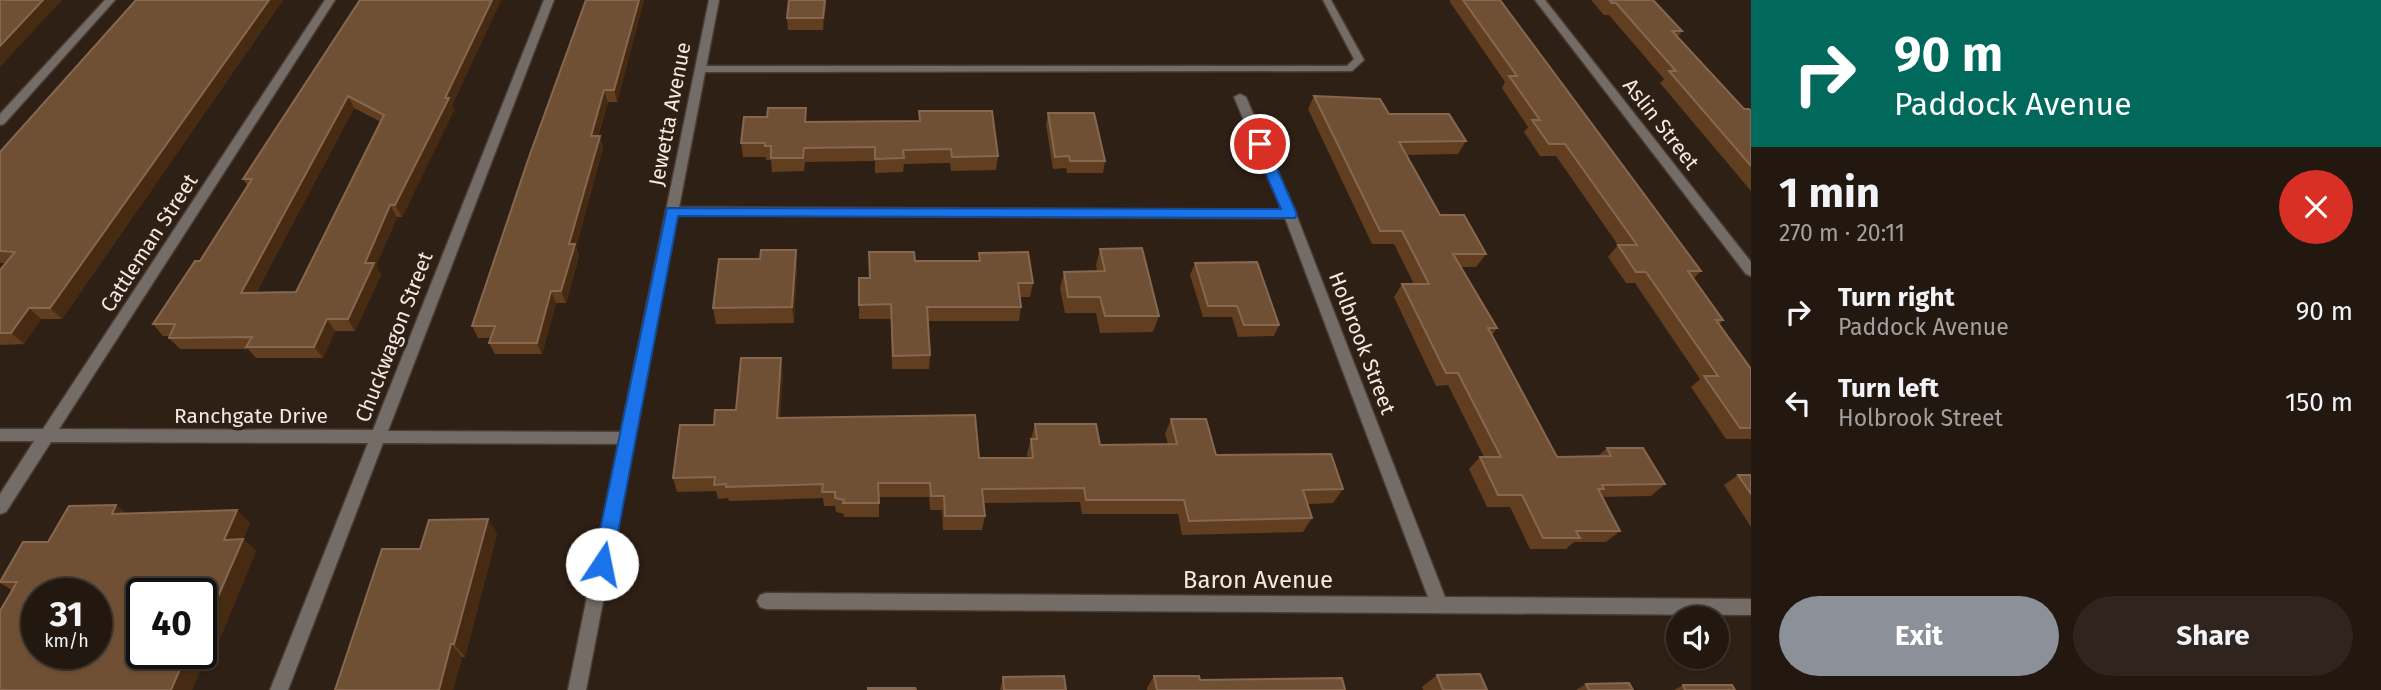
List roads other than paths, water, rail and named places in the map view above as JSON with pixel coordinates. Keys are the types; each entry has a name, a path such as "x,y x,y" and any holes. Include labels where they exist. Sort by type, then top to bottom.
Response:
{"street":[{"path":"0,121 110,0"},
{"name":"Cattleman Street","path":"0,507 330,0"},
{"name":"Chuckwagon Street","path":"279,690 549,0"},
{"name":"Jewetta Avenue","path":"577,690 714,0"},
{"name":"Aslin Street","path":"1540,0 1751,271"},
{"name":"Holbrook Street","path":"1240,97 1290,214 1440,605"},
{"path":"672,211 1290,214"},
{"name":"Ranchgate Drive","path":"0,435 627,438"},
{"name":"Baron Avenue","path":"765,601 1751,607"}],"lane":[{"path":"700,69 1349,69 1359,60 1327,0"}]}
